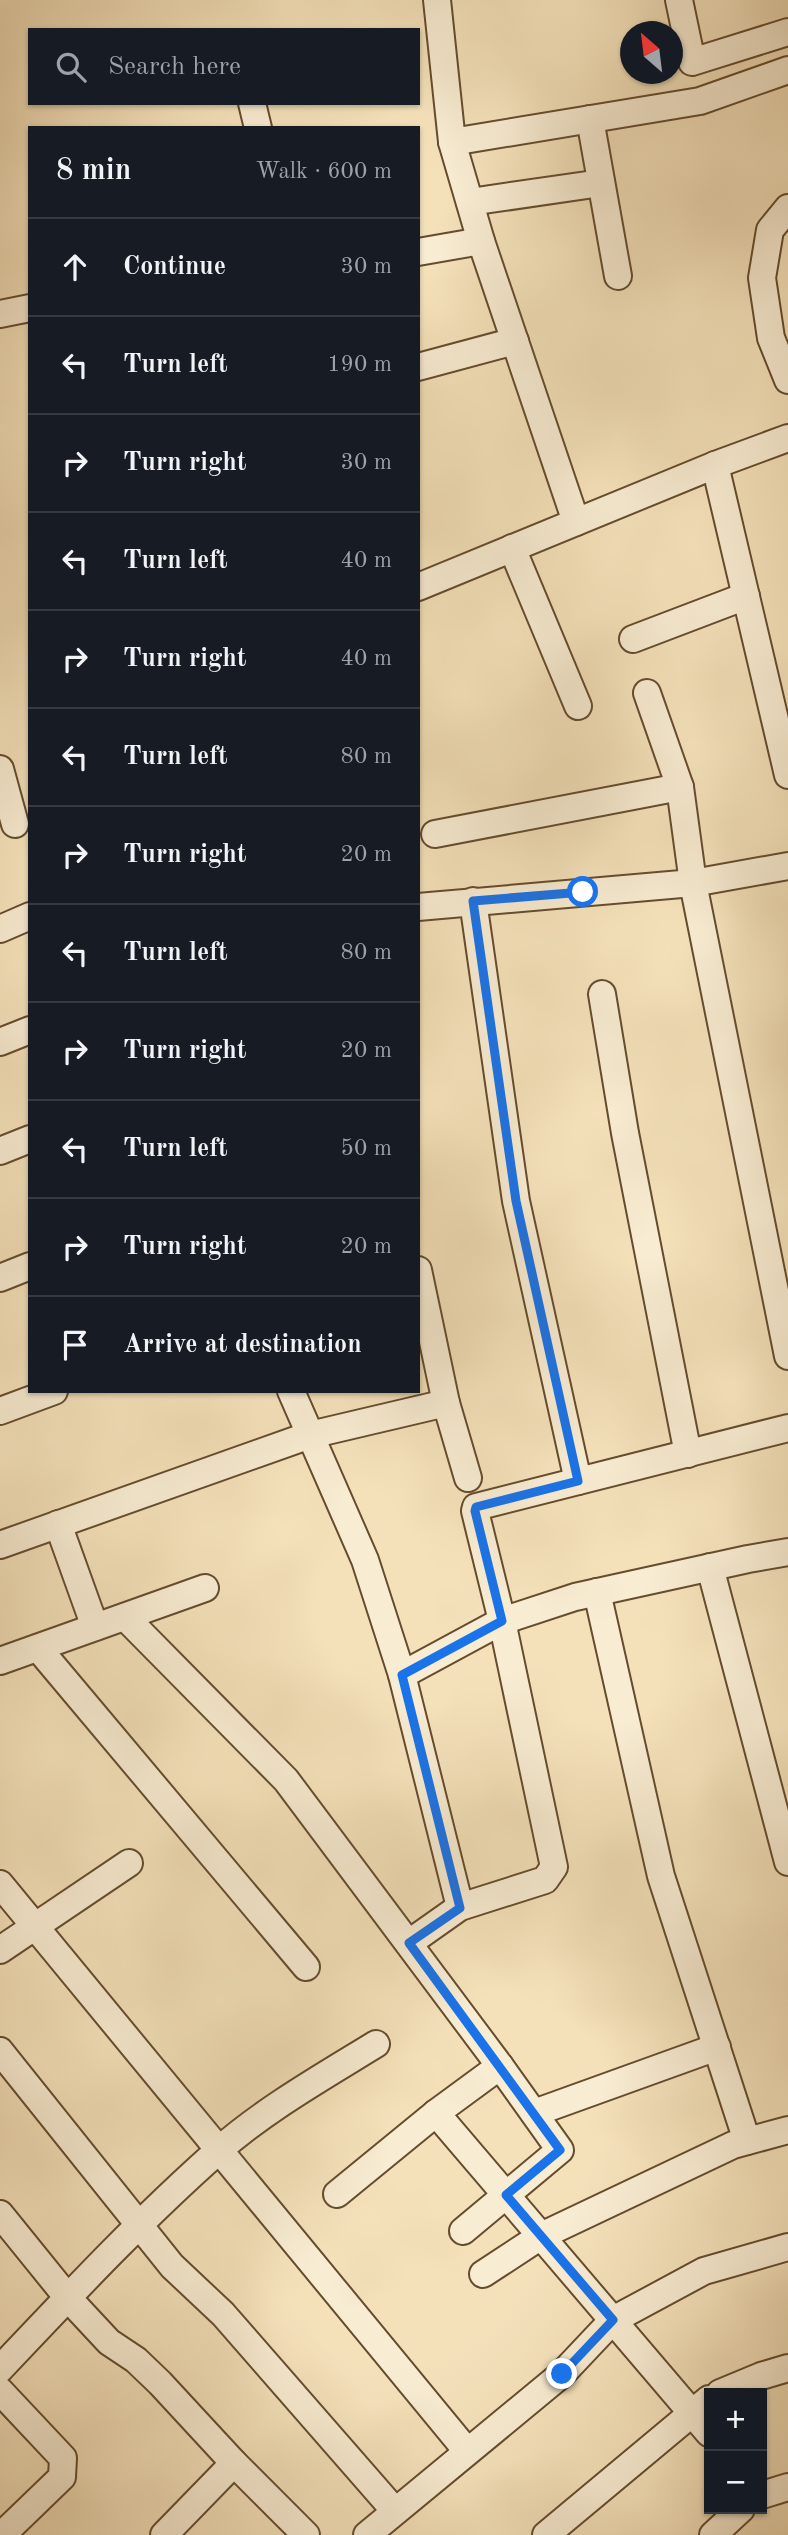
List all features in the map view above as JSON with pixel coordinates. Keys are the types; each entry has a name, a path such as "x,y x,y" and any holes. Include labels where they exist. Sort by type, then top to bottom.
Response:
{"street":[{"path":"437,0 452,142 481,241 576,522"},
{"path":"679,0 692,62 788,32"},
{"path":"452,142 700,101 788,70"},
{"path":"252,105 258,126"},
{"path":"590,119 618,276"},
{"path":"470,202 601,183"},
{"path":"788,208 770,230 762,278 771,338 788,380"},
{"path":"420,252 481,241"},
{"path":"0,314 28,309"},
{"path":"420,366 515,341"},
{"path":"420,586 715,465 788,439"},
{"path":"715,465 788,775"},
{"path":"512,548 578,706"},
{"path":"633,639 746,596"},
{"path":"648,693 680,787 694,883 788,1356"},
{"path":"0,769 15,823"},
{"path":"435,834 680,787"},
{"path":"420,907 694,883 788,866"},
{"path":"473,901 516,1201 578,1481"},
{"path":"0,929 28,917"},
{"path":"602,994 625,1133 688,1454"},
{"path":"0,1042 28,1031"},
{"path":"0,1151 28,1140"},
{"path":"0,1278 28,1267"},
{"path":"420,1280 446,1403 468,1478"},
{"path":"2,1404 46,1393"},
{"path":"292,1393 365,1560 402,1675 460,1908"},
{"path":"0,1545 310,1435 446,1403"},
{"path":"409,1943 460,1908 545,1880 554,1867 476,1507 788,1428"},
{"path":"58,1524 95,1627"},
{"path":"402,1675 502,1621 597,1592 788,1552"},
{"path":"710,1567 788,1862"},
{"path":"0,1661 205,1588"},
{"path":"597,1592 662,1876 747,2141"},
{"path":"125,1617 286,1780 560,2150 463,2231"},
{"path":"37,1648 306,1967"},
{"path":"0,1950 129,1863"},
{"path":"0,1884 467,2451"},
{"path":"0,2369 140,2226 219,2150 300,2090 376,2043"},
{"path":"534,2113 717,2047"},
{"path":"0,2051 172,2266 223,2314 395,2511"},
{"path":"337,2194 436,2113 500,2066"},
{"path":"436,2113 613,2320 700,2406 546,2535"},
{"path":"483,2274 541,2236 733,2145 788,2130"},
{"path":"0,2214 68,2298 109,2342 136,2360 160,2383 306,2535"},
{"path":"367,2535 562,2374 613,2320 704,2271 788,2247"},
{"path":"732,2388 788,2368"},
{"path":"0,2390 63,2458 62,2477 2,2535"},
{"path":"164,2535 234,2463"},
{"path":"767,2493 788,2487"},
{"path":"713,2535 736,2514"}],"route":[{"path":"562,2374 613,2320 506,2195 560,2150 409,1943 460,1908 402,1675 502,1621 476,1507 578,1481 516,1201 473,901 583,892"}]}
